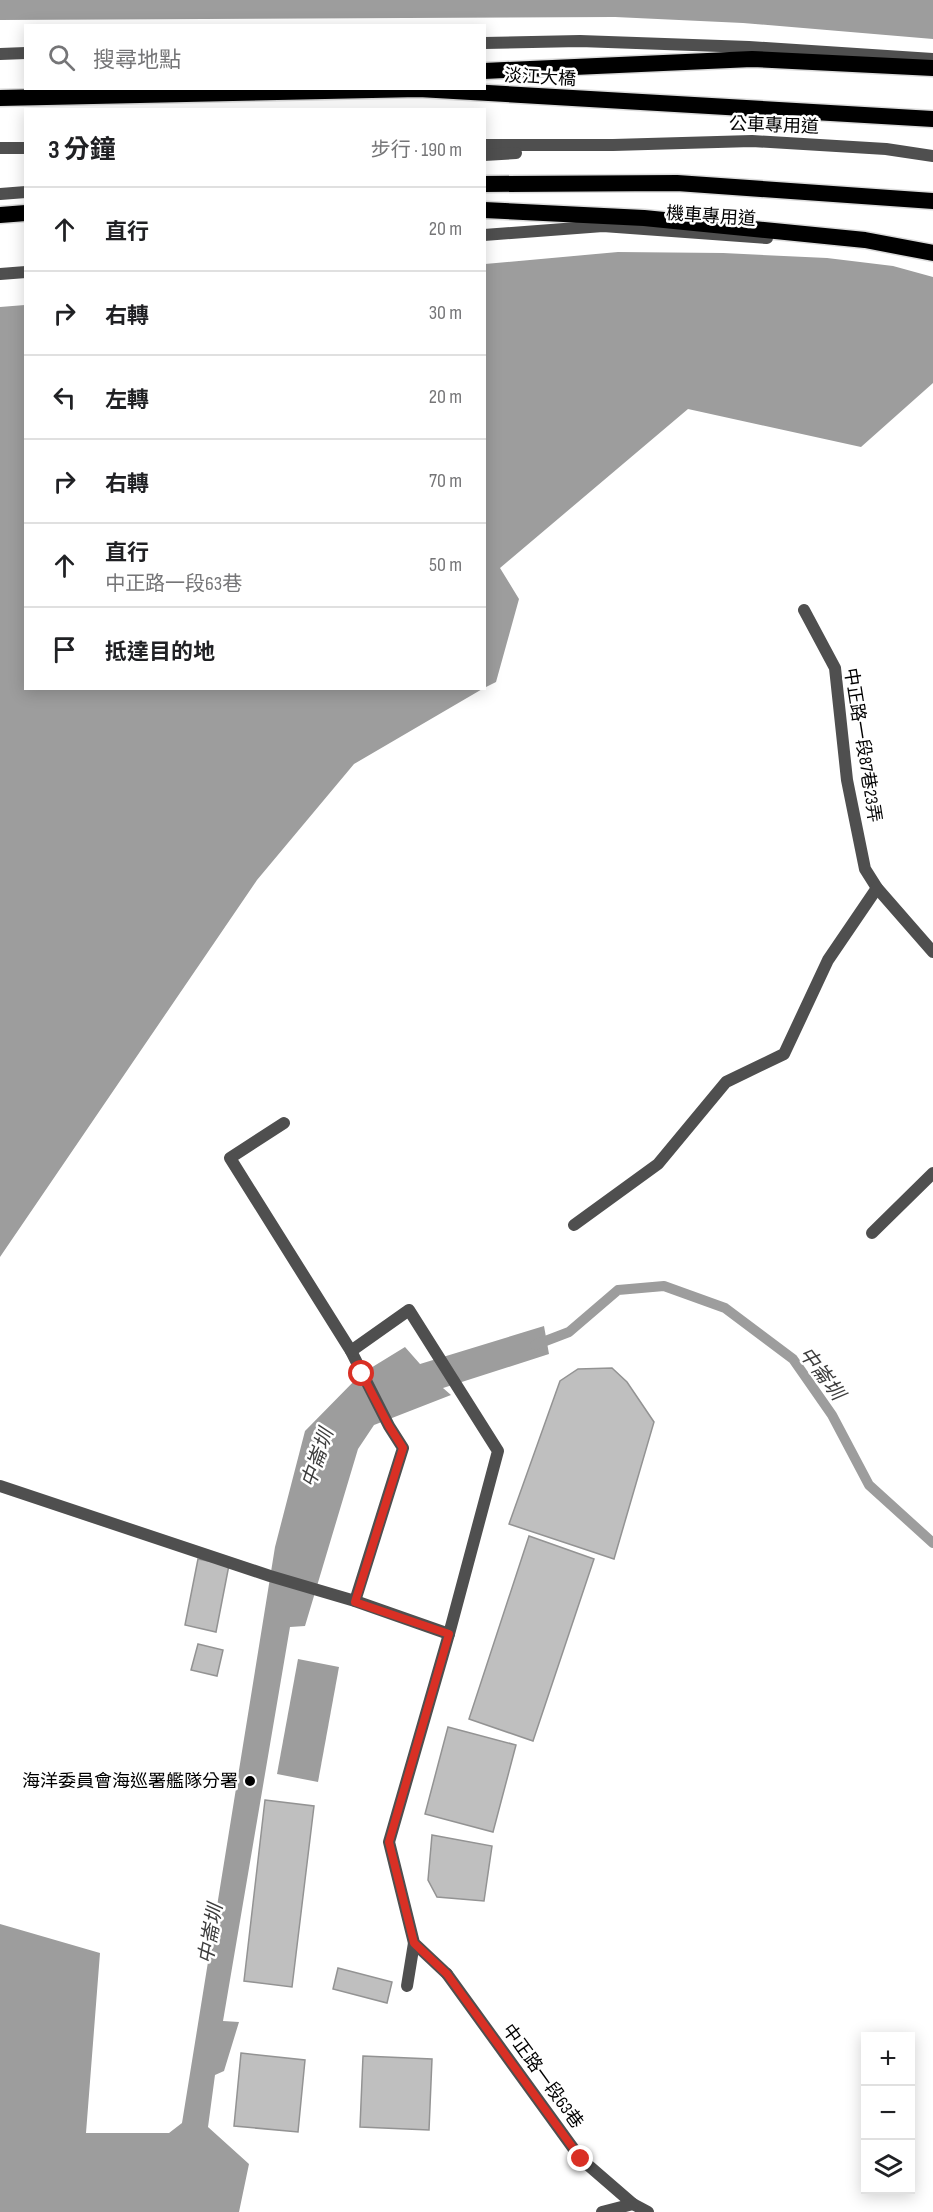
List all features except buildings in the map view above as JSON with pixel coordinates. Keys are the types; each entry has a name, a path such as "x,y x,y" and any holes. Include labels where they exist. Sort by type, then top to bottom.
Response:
{"highway":[{"path":"486,70 752,59 933,68"},
{"name":"淡江大橋","path":"0,98 373,90"},
{"name":"淡江大橋","path":"437,90 933,119"},
{"path":"486,184 676,183 933,201"},
{"path":"486,210 644,218 865,240 933,253"},
{"path":"0,215 24,213"}],"street":[{"path":"486,43 591,42 749,47 933,59"},
{"path":"0,54 24,53"},
{"name":"公車專用道","path":"486,145 613,145 752,141 886,149 933,156"},
{"name":"公車專用道","path":"486,155 613,145"},
{"path":"0,148 24,148"},
{"path":"0,194 24,192"},
{"name":"機車專用道","path":"486,235 603,226 843,244 903,252 933,259"},
{"path":"0,274 24,272"},
{"name":"中正路一段87巷23弄","path":"804,610 835,668 847,780 865,869 877,888 933,952"},
{"path":"574,1225 658,1164 726,1082 784,1054 828,960 877,888"},
{"path":"284,1123 230,1158 351,1351 389,1426 403,1448 355,1602"},
{"path":"872,1233 933,1173"},
{"path":"351,1351 409,1310 498,1451 449,1634 389,1842 414,1943 407,1986"},
{"path":"0,1486 449,1634"},
{"name":"中正路一段63巷","path":"414,1943 447,1974 581,2159 633,2204 648,2212"},
{"path":"602,2212 633,2204"}],"water":[{"path":"0,0 933,0 933,383 861,447 688,409 500,568 519,599 496,682 486,687 486,108 24,108 24,690 481,690 354,764 257,880 0,1257"},
{"path":"544,1326 549,1354 443,1388 451,1395 374,1425 358,1449 305,1626 290,1627 223,2021 239,2022 224,2071 215,2075 208,2127 249,2164 239,2212 0,2212 0,1924 100,1953 86,2133 169,2133 182,2123 275,1547 305,1431 361,1374 405,1347 420,1364"},
{"path":"298,1659 339,1667 318,1782 277,1774"}],"pier":[{"path":"615,17 743,23 933,39 933,277 893,266 827,258 723,253 618,252 486,264 486,108 24,108 24,305 0,307 0,20"}],"waterway":[{"name":"中崙圳","path":"535,1345 569,1332 618,1290 664,1286 725,1308 793,1359 832,1415 869,1485 933,1543"}],"place":[{"name":"海洋委員會海巡署艦隊分署","path":"250,1781"}],"route":[{"path":"362,1374 403,1448 355,1602 449,1634 389,1842 414,1943 447,1974 581,2159"}]}
